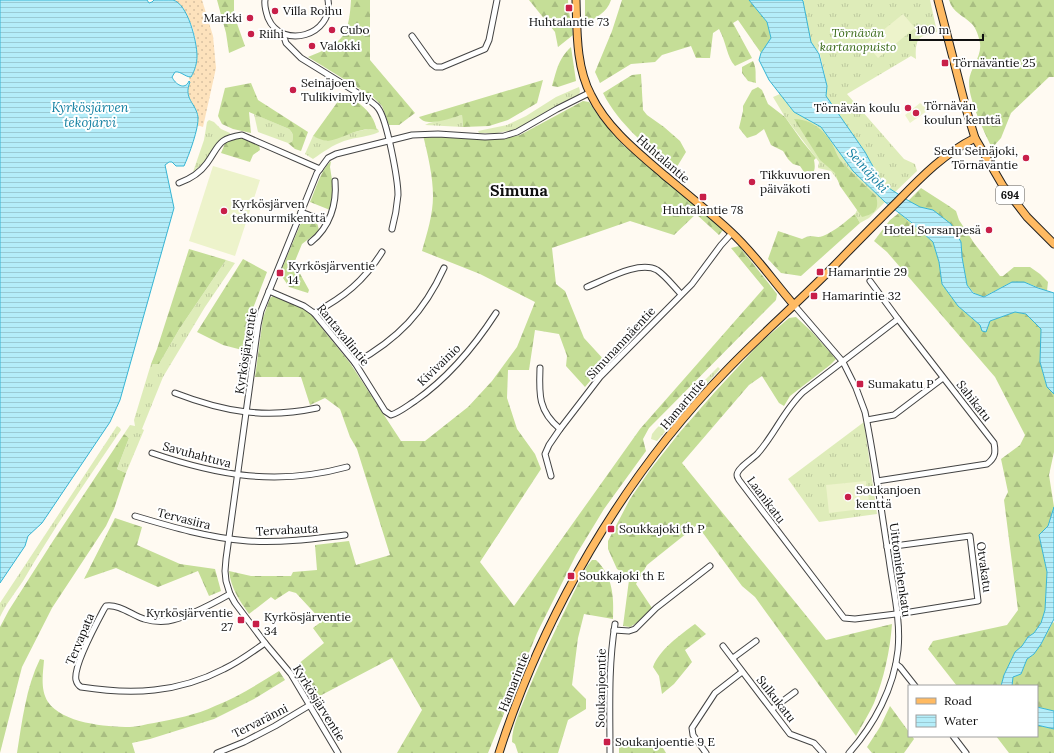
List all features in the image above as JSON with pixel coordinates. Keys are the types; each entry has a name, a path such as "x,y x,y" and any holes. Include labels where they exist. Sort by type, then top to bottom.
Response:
{"main road":[{"name":"Huhtalantie","path":"576,0 578,44 582,69 590,93 598,108 620,137 732,233 794,306"},
{"path":"938,0 975,138"},
{"name":"Hamarintie","path":"499,753 547,631 592,546 660,448 723,374 794,306 914,185 949,154 975,138"},
{"name":"694","path":"975,138 1003,186 1028,217 1054,244"}],"street":[{"path":"265,0 266,13 270,22 276,30 292,37 300,37 315,31 325,19 328,11 328,0"},
{"path":"412,36 429,61 436,67 442,67 485,49 497,0"},
{"path":"283,34 286,44 301,58 369,100 378,108 383,118 397,175 398,195 392,229"},
{"name":"Kyrkösjärventie","path":"338,753 291,674 265,643 230,594 226,581 225,571 229,539 258,325 261,310 268,291 320,169 328,158 336,154 412,135 423,134 485,137 504,136 517,132 557,109 590,93"},
{"path":"179,182 189,179 207,163 217,146 231,136 242,135 320,169"},
{"path":"311,242 322,231 333,208 335,199 335,181"},
{"path":"301,212 327,222"},
{"name":"Simunanmäentie","path":"551,476 545,454 549,445 560,429 613,362 692,284 721,245 732,233"},
{"path":"314,313 350,291 370,270 382,252"},
{"path":"587,287 634,268 647,266 657,270 681,294"},
{"path":"355,363 391,340 408,324 421,309 434,289 444,268"},
{"name":"Sahikatu","path":"870,281 994,443 996,451 993,459 987,464 877,480"},
{"name":"Rantavallintie","path":"268,291 304,306 314,313 355,363 385,411"},
{"name":"Uittomiehenkatu","path":"794,306 843,362 856,388 865,412 877,480 897,614 898,649 896,664 881,708 860,741 849,753"},
{"name":"Kivivainio","path":"385,411 391,415 396,413 439,382 475,344 496,313"},
{"path":"843,362 898,319"},
{"name":"Laanikatu","path":"843,362 803,392 793,402 766,444 754,458 738,469 737,474 739,480 844,618 855,619 897,614"},
{"path":"540,368 539,390 543,407 549,419 560,429"},
{"path":"867,420 894,415 943,378"},
{"path":"175,393 203,403 227,409 262,414 281,414 317,408"},
{"name":"Savuhahtuva","path":"152,453 195,467 237,476 269,478 297,476 332,471 347,467"},
{"name":"Tervasiira","path":"135,516 196,533 229,539"},
{"name":"Tervahauta","path":"229,539 273,542 345,535"},
{"name":"Otvakatu","path":"887,547 970,536 978,601 897,614"},
{"name":"Soukanjoentie","path":"610,753 610,662 615,627 630,631 635,629 656,608 710,566"},
{"name":"Tervapata","path":"230,594 197,610 168,621 156,622 144,619 114,606 106,606 83,653 76,675 78,685 81,688 126,692 168,689 207,677 225,669 265,643"},
{"path":"733,658 756,641"},
{"name":"Sulkukatu","path":"723,646 790,734 814,743 823,753"},
{"path":"896,664 914,685"},
{"path":"706,753 693,734 692,728 715,693 742,672"},
{"path":"772,709 795,692"},
{"name":"Tervaränni","path":"217,753 244,742 275,726 310,705"},
{"path":"954,737 965,753"}],"green space":[{"path":"217,0 234,0 234,15 245,46 229,53 226,33"},
{"path":"351,0 370,0 370,60 415,113 399,125 389,125 382,106 373,97 308,57 329,48 342,38 348,23"},
{"path":"529,0 568,0 573,35 558,47 555,32"},
{"path":"585,0 611,0 604,11 585,24"},
{"path":"622,0 749,0 767,22 771,38 761,53 738,20 733,23 752,58 735,66 730,59 719,29 713,33 710,58 696,58 691,46 662,55 655,62 631,64 600,83 595,72 612,31"},
{"name":"Törnävän kartanopuisto","path":"802,0 930,0 937,32 919,39 916,46 916,59 911,56 847,94 904,159 915,164 917,171 894,193 884,185 865,152 826,96 827,85 820,54 811,42"},
{"path":"949,0 1054,0 1054,77 1049,77 1011,113 1001,138 992,148 977,115 969,88 970,76 980,48 979,38 973,26 953,8"},
{"path":"903,14 915,28 878,58 866,44"},
{"path":"571,47 576,81 558,87 552,86 561,60"},
{"path":"753,61 756,83 748,81 742,73 742,67"},
{"path":"641,74 643,110 647,115 680,141 686,152 675,170 635,135 617,115 603,93 632,75"},
{"path":"543,80 537,103 508,120 489,126 463,127 462,115 433,122 427,122 419,117"},
{"path":"251,83 258,100 308,132 301,151 295,149 288,143 292,142 293,138 289,129 249,112 251,133 233,129 222,124 218,116 225,88"},
{"path":"579,87 579,95 517,129 497,133 479,133 478,131 507,125 526,116 556,97"},
{"path":"758,87 762,90 768,104 785,117 816,158 814,160 814,170 810,176 806,175 800,166 793,164 783,151 771,145 764,129 756,135 747,138 739,128 743,106 752,90"},
{"path":"344,93 369,112 377,130 365,129 328,141 313,136"},
{"path":"780,94 794,112 821,127 853,171 885,202 869,218 860,223 855,214 858,208 831,171 818,168 819,162 785,117 773,97"},
{"path":"583,101 589,102 601,120 623,145 724,229 719,235 696,214 674,235 630,221 552,248 556,284 565,291 584,338 606,362 585,387 566,366 567,356 559,334 535,330 529,370 508,370 507,398 517,429 535,454 541,469 480,562 514,606 640,429 764,288 731,248 739,246 777,294 776,300 649,428 643,439 646,451 604,509 576,555 537,633 488,753 397,753 422,710 392,658 312,700 292,669 324,643 313,628 322,621 296,593 289,591 275,600 271,597 249,614 239,599 232,583 229,571 251,576 291,576 293,572 317,570 315,545 349,541 356,565 390,555 357,449 350,437 340,409 325,398 310,405 301,377 255,377 263,318 270,298 273,296 308,311 350,363 401,441 425,441 468,407 492,381 517,347 535,302 480,274 422,251 428,231 433,203 431,173 423,135 467,139 502,139 520,135"},
{"name":"Törnävän koulun kenttä","path":"920,103 927,109 927,111 910,123 905,115"},
{"path":"254,114 289,129 293,135 292,142 288,143 258,132"},
{"path":"462,115 463,127 425,125 429,123"},
{"path":"794,119 800,119 811,123 828,137 841,161 876,196 877,205 873,213 862,217 840,186 835,173 820,160"},
{"path":"209,120 230,134 221,139 206,161 193,172 204,140 207,122"},
{"path":"373,128 378,129 379,132 340,143 313,159 305,154 313,136 327,141 354,132"},
{"path":"239,137 246,138 259,145 260,150 253,155 250,162 221,153 226,141"},
{"path":"331,161 330,167 334,193 330,210 310,202 321,175"},
{"name":"Kyrkösjärven tekonurmikenttä","path":"213,166 260,180 235,256 189,241"},
{"path":"921,188 956,211 959,220 974,243 1000,276 1003,276 1014,267 1030,267 1048,282 1047,291 1024,282 1012,282 983,297 974,293 967,285 961,242 933,210 920,207 908,201"},
{"path":"899,213 933,242 939,262 942,284 958,306 986,331 990,321 1015,312 1026,314 1041,329 1040,362 1047,387 1054,394 1054,452 1049,475 1054,507 1048,526 1039,535 1047,572 1045,610 1041,623 1034,633 1028,637 1022,646 1015,652 1004,675 1001,685 956,685 928,649 933,641 1007,625 1018,610 1004,500 1008,492 1001,459 1020,445 1025,435 995,377 887,252 874,241 890,220"},
{"path":"855,214 860,223 801,276 781,273 768,259 778,231 802,239 808,236 820,237 836,229"},
{"path":"306,217 316,221 319,231 302,244 295,261 298,270 309,290 308,293 289,287 283,278 281,271 303,218"},
{"path":"189,249 226,260 180,328 159,364 151,364 157,349"},
{"path":"243,259 267,272 252,311 246,351 223,345 197,332"},
{"path":"226,260 235,263 205,307 163,377 142,429 144,430 126,473 117,469 129,438 124,434 130,425 135,426 134,420 151,364 159,364 180,328"},
{"path":"796,317 812,332 836,359 790,396 784,406 779,403 762,376 749,385 682,463 826,640 892,624 890,644 881,684 874,703 856,736 755,597 742,586 697,525 647,565 636,584 652,608 638,622 630,627 623,626 629,580 617,569 608,549 608,541 630,499 650,470 680,432 760,343 789,318"},
{"path":"718,367 720,369 657,441 651,439 652,434 656,429"},
{"path":"864,422 877,514 819,522 788,479"},
{"path":"117,426 121,430 58,524 0,617 0,603"},
{"path":"124,434 129,438 117,469 126,473 114,509 106,526 52,608 22,667 0,753 0,627 9,610 53,541"},
{"name":"Soukanjoen kenttä","path":"866,481 870,508 829,513 826,485"},
{"path":"115,518 142,527 137,545 180,564 215,569 221,591 209,596 198,571 158,587 116,568 84,579"},
{"path":"592,560 596,560 602,566 609,580 613,595 613,619 584,614 578,638 572,685 586,699 586,709 568,720 558,753 518,753 515,744 512,742 517,717 556,629 587,566"},
{"path":"1053,622 1054,711 1038,707 1038,685 1012,685 1013,677 1021,674 1027,659 1034,654"},
{"path":"695,624 706,634 685,650 692,662 674,684 662,694 659,676 653,667 665,649"},
{"path":"40,659 44,660 44,692 48,702 63,715 97,725 136,727 177,718 200,712 223,702 240,694 279,671 285,680 254,699 214,719 150,739 132,743 135,753 17,753 28,693"},
{"path":"890,706 908,731 908,737 913,737 914,739 904,753 872,753 867,747 880,727"},
{"path":"1038,725 1054,729 1054,753 1009,753 997,737 1038,737"},
{"path":"640,738 652,740 658,743 666,753 619,753 619,739"}],"sand":[{"path":"174,0 202,0 213,36 216,68 203,127 197,125 197,115 187,92 196,50 195,36 186,13"}],"water":[{"name":"Kyrkösjärven tekojärvi","path":"0,0 147,0 149,3 154,0 173,0 178,3 183,8 191,24 197,50 197,59 195,69 191,77 175,72 172,77 175,82 183,86 185,86 189,81 190,82 188,93 197,112 198,122 191,149 184,166 176,166 172,162 165,165 174,208 120,400 110,422 42,523 28,536 25,546 0,583"},
{"name":"Seinäjoki","path":"749,0 803,1 811,42 819,54 827,86 826,96 865,152 884,185 920,207 933,210 951,224 961,242 967,285 973,293 984,297 1012,282 1024,282 1054,293 1054,394 1047,387 1040,362 1041,329 1026,314 1015,312 990,321 986,332 982,331 980,325 958,306 942,284 939,262 933,242 885,202 853,171 821,127 794,112 769,80 759,60 761,53 771,38 767,22"},
{"path":"1054,507 1054,619 1041,644 1034,654 1027,659 1021,674 1013,677 1012,685 1001,685 1004,675 1015,652 1022,646 1028,637 1034,633 1041,623 1045,610 1047,572 1039,535 1048,526"},
{"path":"1038,707 1054,711 1054,729 1038,725"}],"place":[{"name":"Huhtalantie 73","path":"569,8"},
{"name":"Villa Roihu","path":"275,11"},
{"name":"Markki","path":"250,18"},
{"name":"Cubo","path":"332,30"},
{"name":"Riihi","path":"251,34"},
{"name":"Valokki","path":"312,46"},
{"name":"Törnäväntie 25","path":"945,63"},
{"name":"Seinäjoen Tulikivimylly","path":"293,90"},
{"name":"Törnävän koulu","path":"908,108"},
{"name":"Törnävän koulun kenttä","path":"916,113"},
{"name":"Sedu Seinäjoki, Törnäväntie","path":"1026,158"},
{"name":"Tikkuvuoren päiväkoti","path":"752,182"},
{"name":"Huhtalantie 78","path":"703,197"},
{"name":"Kyrkösjärven tekonurmikenttä","path":"224,211"},
{"name":"Hotel Sorsanpesä","path":"989,230"},
{"name":"Hamarintie 29","path":"820,272"},
{"name":"Kyrkösjärventie 14","path":"280,273"},
{"name":"Hamarintie 32","path":"814,296"},
{"name":"Sumakatu P","path":"860,384"},
{"name":"Soukanjoen kenttä","path":"848,497"},
{"name":"Soukkajoki th P","path":"611,529"},
{"name":"Soukkajoki th E","path":"571,576"},
{"name":"Kyrkösjärventie 27","path":"241,620"},
{"name":"Kyrkösjärventie 34","path":"256,624"},
{"name":"Soukanjoentie 9 E","path":"607,742"}],"district":[{"name":"Simuna","path":"519,190"}]}
